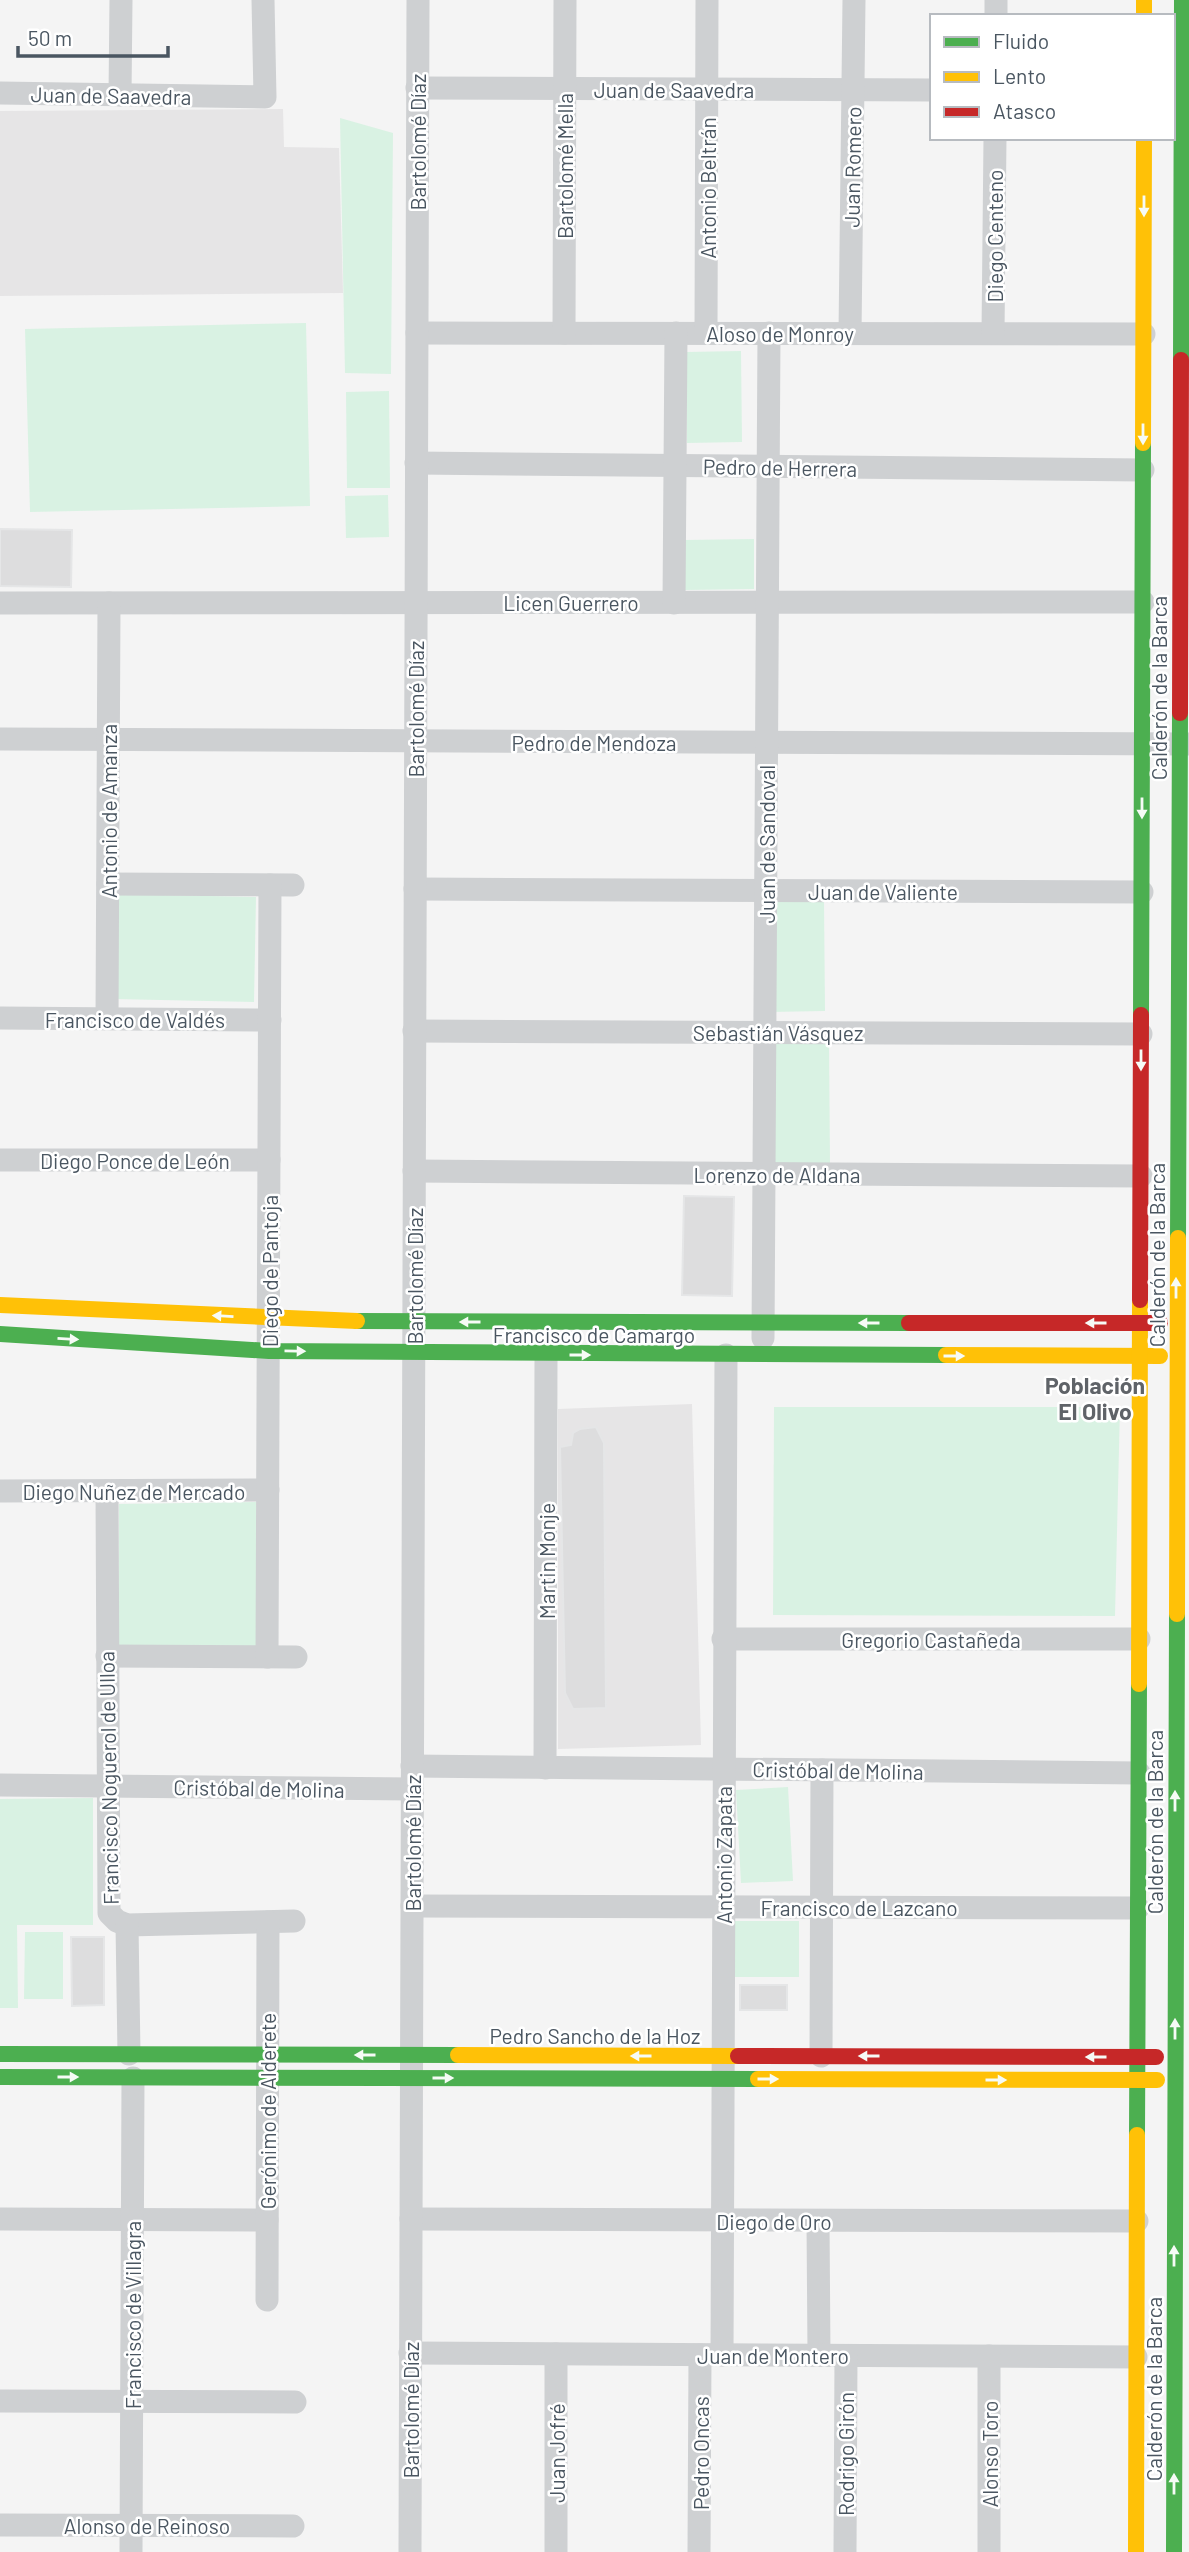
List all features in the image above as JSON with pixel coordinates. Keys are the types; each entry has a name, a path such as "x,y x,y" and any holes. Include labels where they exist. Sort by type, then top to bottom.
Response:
{"street":[{"path":"120,95 121,0"},
{"name":"Juan de Saavedra","path":"0,93 265,97 263,0"},
{"name":"Bartolomé Díaz","path":"410,2552 418,0"},
{"name":"Bartolomé Mella","path":"564,333 565,0"},
{"name":"Antonio Beltrán","path":"706,333 707,0"},
{"name":"Juan Romero","path":"850,333 854,0"},
{"name":"Calderón de la Barca","path":"1174,2552 1182,2330 1182,0"},
{"name":"Juan de Saavedra","path":"417,88 930,90"},
{"name":"Diego Centeno","path":"993,333 995,140"},
{"name":"Calderón de la Barca","path":"1136,2552 1144,140"},
{"name":"Aloso de Monroy","path":"417,333 1143,334"},
{"path":"674,603 676,333"},
{"name":"Juan de Sandoval","path":"763,1355 769,333"},
{"name":"Pedro de Herrera","path":"416,463 1143,470"},
{"name":"Licen Guerrero","path":"0,603 1143,602"},
{"name":"Antonio de Amanza","path":"107,1019 109,603"},
{"name":"Pedro de Mendoza","path":"0,739 1184,744"},
{"name":"Diego de Pantoja","path":"108,884 282,885 270,1020 267,1657"},
{"name":"Juan de Valiente","path":"415,888 1142,892"},
{"name":"Francisco de Valdés","path":"0,1018 270,1020"},
{"name":"Sebastián Vásquez","path":"414,1031 1141,1034"},
{"name":"Diego Ponce de León","path":"0,1160 269,1160"},
{"name":"Lorenzo de Aldana","path":"414,1171 1140,1177"},
{"name":"Francisco de Camargo","path":"0,1305 269,1319 413,1322 1183,1323"},
{"name":"Francisco de Camargo","path":"0,1334 269,1351 414,1354 1183,1356"},
{"name":"Martin Monje","path":"545,1768 546,1354"},
{"name":"Antonio Zapata","path":"711,2355 722,2220 726,1355"},
{"name":"Diego Nuñez de Mercado","path":"0,1491 268,1490"},
{"name":"Francisco Noguerol de Ulloa","path":"107,1491 107,1907 117,1921 127,1925 129,2054"},
{"name":"Gregorio Castañeda","path":"723,1639 1139,1639"},
{"path":"107,1656 296,1657"},
{"name":"Cristóbal de Molina","path":"0,1785 107,1786 412,1778 545,1768 1139,1773"},
{"path":"821,2056 822,1770"},
{"name":"Francisco de Lazcano","path":"412,1906 1138,1908"},
{"path":"127,1925 295,1921"},
{"name":"Gerónimo de Alderete","path":"267,2300 268,1922"},
{"name":"Pedro Sancho de la Hoz","path":"0,2054 267,2055 411,2067 722,2068 821,2056 1182,2057"},
{"name":"Pedro Sancho de la Hoz","path":"0,2077 267,2078 411,2067 722,2068 1182,2080"},
{"name":"Francisco de Villagra","path":"131,2552 133,2078"},
{"path":"0,2219 267,2220"},
{"name":"Diego de Oro","path":"411,2219 1137,2221"},
{"path":"818,2221 818,2355"},
{"name":"Juan de Montero","path":"410,2353 1136,2357"},
{"name":"Juan Jofré","path":"556,2354 556,2552"},
{"name":"Pedro Oncas","path":"699,2552 711,2355"},
{"name":"Rodrigo Girón","path":"845,2552 846,2356"},
{"name":"Alonso Toro","path":"989,2356 989,2552"},
{"path":"0,2401 295,2402"},
{"name":"Alonso de Reinoso","path":"0,2525 293,2526"}],"shaded area":[{"path":"283,109 284,147 339,148 343,293 0,296 0,111"},
{"path":"692,1404 701,1745 558,1749 558,1409"}],"green space":[{"path":"340,118 393,133 391,374 345,373"},
{"path":"306,323 310,506 30,512 25,329"},
{"path":"741,351 742,442 687,443 686,352"},
{"path":"389,391 390,488 347,488 346,392"},
{"path":"388,495 389,537 346,538 345,496"},
{"path":"754,539 754,589 685,590 684,540"},
{"path":"116,894 256,897 254,1002 114,999"},
{"path":"824,900 825,1011 769,1012 768,901"},
{"path":"774,1040 829,1041 830,1164 774,1164"},
{"path":"774,1407 1120,1407 1115,1616 773,1615"},
{"path":"256,1502 257,1649 119,1649 119,1504"},
{"path":"788,1787 793,1881 741,1883 736,1790"},
{"path":"93,1798 93,1925 17,1925 18,2008 0,2008 0,1799"},
{"path":"733,1921 799,1921 799,1977 733,1977"},
{"path":"25,1932 63,1932 63,1999 24,1999"}],"building":[{"path":"0,529 72,530 71,587 0,586"},
{"path":"684,1196 734,1197 732,1296 682,1295"},
{"path":"596,1427 604,1443 606,1708 573,1709 565,1693 560,1447 571,1445 573,1433 580,1429"},
{"path":"71,1937 104,1937 104,2005 72,2006"},
{"path":"740,1985 787,1985 787,2010 740,2010"}],"traffic: fast":[{"path":"1181,360 1182,0"},
{"path":"1141,1015 1143,443"},
{"path":"1178,1238 1180,713"},
{"path":"357,1321 909,1323"},
{"path":"0,1334 269,1351 946,1355"},
{"path":"1174,2552 1177,1614"},
{"path":"1137,2135 1139,1684"},
{"path":"0,2054 458,2055"},
{"path":"0,2077 758,2079"}],"traffic: slow":[{"path":"1144,0 1144,14"},
{"path":"1143,443 1144,140"},
{"path":"1177,1614 1178,1238"},
{"path":"1139,1684 1140,1300"},
{"path":"0,1305 357,1321"},
{"path":"946,1355 1160,1356"},
{"path":"458,2055 738,2056"},
{"path":"758,2079 1157,2080"},
{"path":"1136,2552 1137,2135"}],"traffic: jam":[{"path":"1180,713 1181,360"},
{"path":"1140,1300 1141,1015"},
{"path":"909,1323 1160,1323"},
{"path":"738,2056 1156,2057"}],"district":[{"name":"Población El Olivo","path":"1095,1398"}]}
